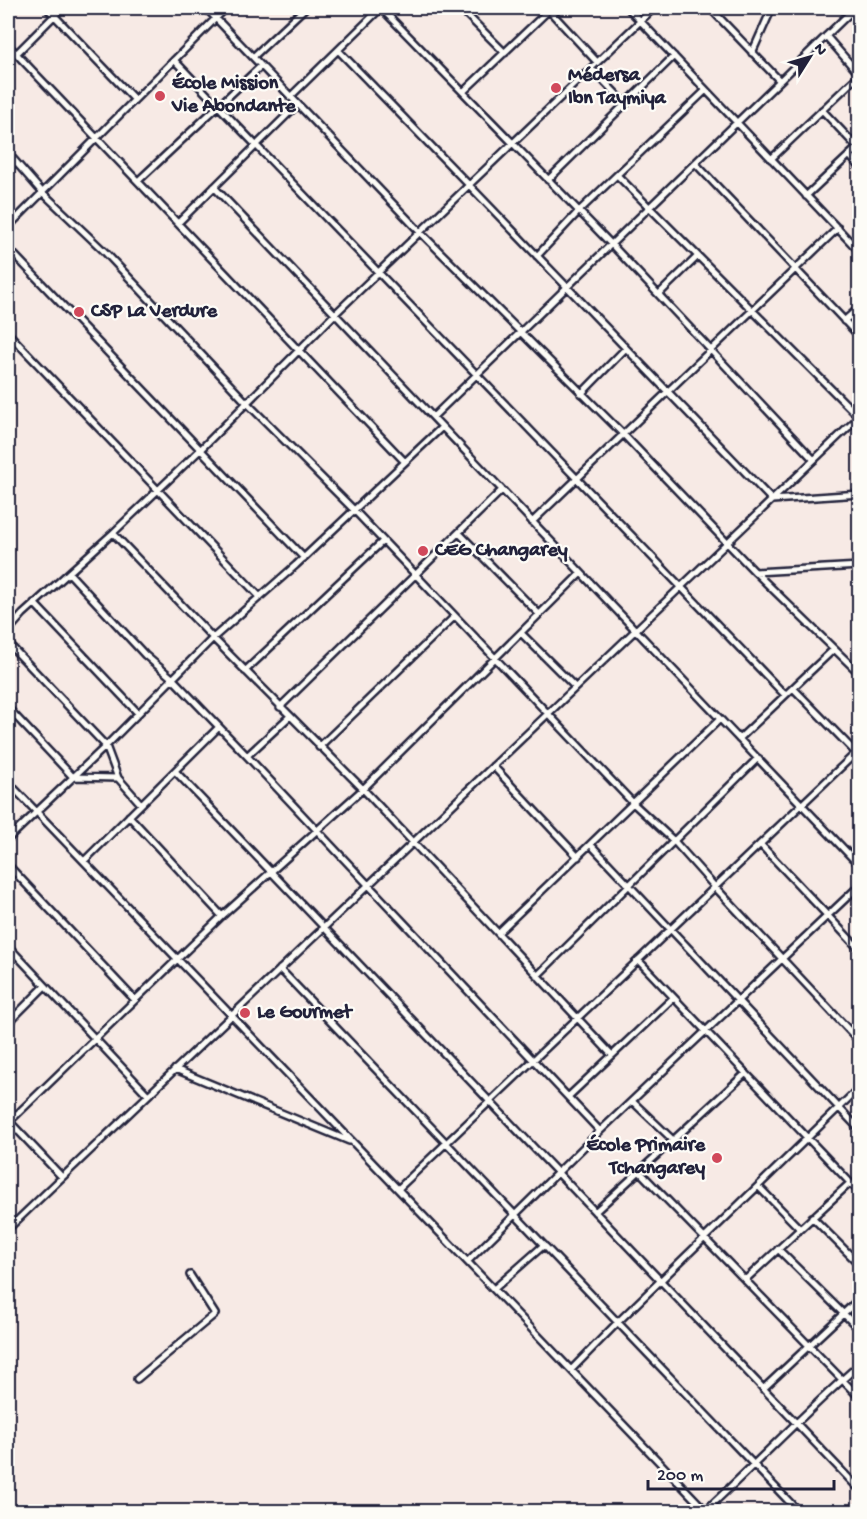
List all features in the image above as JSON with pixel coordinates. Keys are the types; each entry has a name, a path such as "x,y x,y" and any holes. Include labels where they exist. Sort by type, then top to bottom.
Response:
{"street":[{"path":"47,8 134,99"},
{"path":"16,54 62,8"},
{"path":"206,8 420,232 623,434 755,572 860,674"},
{"path":"8,227 226,8"},
{"path":"253,57 305,8"},
{"path":"290,97 381,8 659,294 814,460"},
{"path":"460,8 505,53"},
{"path":"628,8 860,252"},
{"path":"8,631 34,603 113,533 200,450 378,272 654,8"},
{"path":"710,8 779,80"},
{"path":"752,53 772,8"},
{"path":"432,417 738,124 779,80 855,8"},
{"path":"464,92 548,9 597,62"},
{"path":"771,159 859,74 826,36"},
{"path":"8,45 405,462"},
{"path":"338,50 772,500 860,494"},
{"path":"548,180 674,57"},
{"path":"174,60 785,695"},
{"path":"138,181 261,66"},
{"path":"591,68 626,104"},
{"path":"537,256 579,211 706,90"},
{"path":"178,223 298,104"},
{"path":"806,196 858,146 822,110"},
{"path":"8,153 42,192 104,251 247,403 354,510 634,804 674,841 860,1042"},
{"path":"849,155 860,167"},
{"path":"696,164 860,337"},
{"path":"8,1229 859,417 617,176"},
{"path":"214,187 860,866"},
{"path":"532,522 838,228"},
{"path":"8,248 304,558"},
{"path":"659,294 698,256"},
{"path":"844,321 860,307"},
{"path":"8,333 260,597"},
{"path":"581,394 626,348"},
{"path":"8,839 106,746 213,638 304,558 442,427"},
{"path":"280,707 460,534 502,490"},
{"path":"113,533 319,747 363,789 612,1055"},
{"path":"460,534 539,614"},
{"path":"245,671 383,541"},
{"path":"755,572 860,566"},
{"path":"69,573 145,655 172,678 247,756 535,1059 600,1131"},
{"path":"62,1177 8,1121 271,870 363,789 581,573"},
{"path":"34,603 138,713"},
{"path":"319,747 455,616"},
{"path":"521,633 575,687"},
{"path":"8,643 106,746 118,778 141,804"},
{"path":"738,739 834,649"},
{"path":"398,1189 858,753 793,688"},
{"path":"8,708 73,777 118,778"},
{"path":"247,756 290,716"},
{"path":"498,933 720,719"},
{"path":"84,861 219,727"},
{"path":"537,975 758,758"},
{"path":"493,766 578,857"},
{"path":"175,771 860,1490"},
{"path":"8,782 706,1511 795,1423 860,1364"},
{"path":"129,816 222,916"},
{"path":"591,844 860,1130"},
{"path":"760,844 860,950"},
{"path":"8,865 135,1000"},
{"path":"468,1262 600,1131 860,885"},
{"path":"8,946 148,1095"},
{"path":"638,960 860,1193"},
{"path":"280,969 799,1512"},
{"path":"8,1023 45,986"},
{"path":"569,1096 673,998"},
{"path":"175,1070 353,1142"},
{"path":"595,1212 745,1074"},
{"path":"571,1370 860,1088"},
{"path":"632,1101 673,1140"},
{"path":"639,1171 860,1398"},
{"path":"746,1280 850,1184"},
{"path":"758,1186 800,1229"},
{"path":"812,1217 860,1265"},
{"path":"494,1289 544,1245"},
{"path":"778,1249 860,1330"},
{"path":"137,1379 215,1314 190,1275"},
{"path":"763,1389 860,1298"}],"place":[{"name":"Médersa Ibn Taymiya","path":"556,88"},
{"name":"École Mission Vie Abondante","path":"160,96"},
{"name":"CSP La Verdure","path":"79,312"},
{"name":"CEG Changarey","path":"423,551"},
{"name":"Le Gourmet","path":"245,1013"},
{"name":"École Primaire Tchangarey","path":"717,1158"}]}
